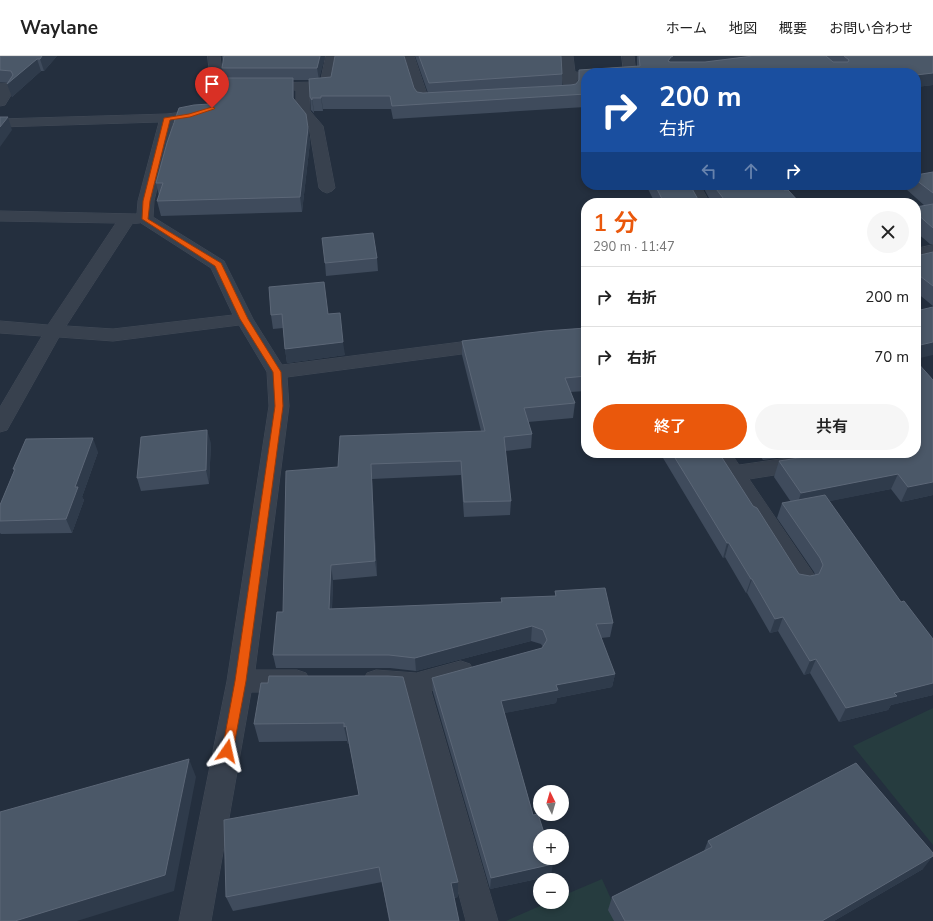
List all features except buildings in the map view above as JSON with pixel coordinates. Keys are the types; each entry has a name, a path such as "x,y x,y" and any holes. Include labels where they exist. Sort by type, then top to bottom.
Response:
{"street":[{"path":"0,123 167,118 190,115 212,108 219,101 214,56"},
{"path":"248,86 326,86 332,56"},
{"path":"378,56 410,57 423,101 454,99"},
{"path":"531,94 570,92 567,56"},
{"path":"628,56 629,68"},
{"path":"569,76 581,76"},
{"path":"218,86 233,86"},
{"path":"0,87 9,88 0,102"},
{"path":"302,87 303,112 316,126 328,188"},
{"path":"145,219 146,201 167,118"},
{"path":"0,216 145,219 218,265 244,319 277,372 279,406 240,681 195,921"},
{"path":"0,426 54,330 127,219"},
{"path":"921,253 933,250"},
{"path":"0,326 113,335 244,319"},
{"path":"277,372 507,342"},
{"path":"723,458 804,580"},
{"path":"734,474 838,458"},
{"path":"350,681 390,681 416,684 485,666"},
{"path":"240,681 319,681"},
{"path":"416,684 482,921"}],"green space":[{"path":"933,708 933,845 853,746"},
{"path":"602,879 621,921 506,921 533,909 569,909 569,893"}],"route":[{"path":"212,108 190,115 167,118 146,201 145,219 218,265 244,319 277,372 279,406 240,681 227,751"}]}
